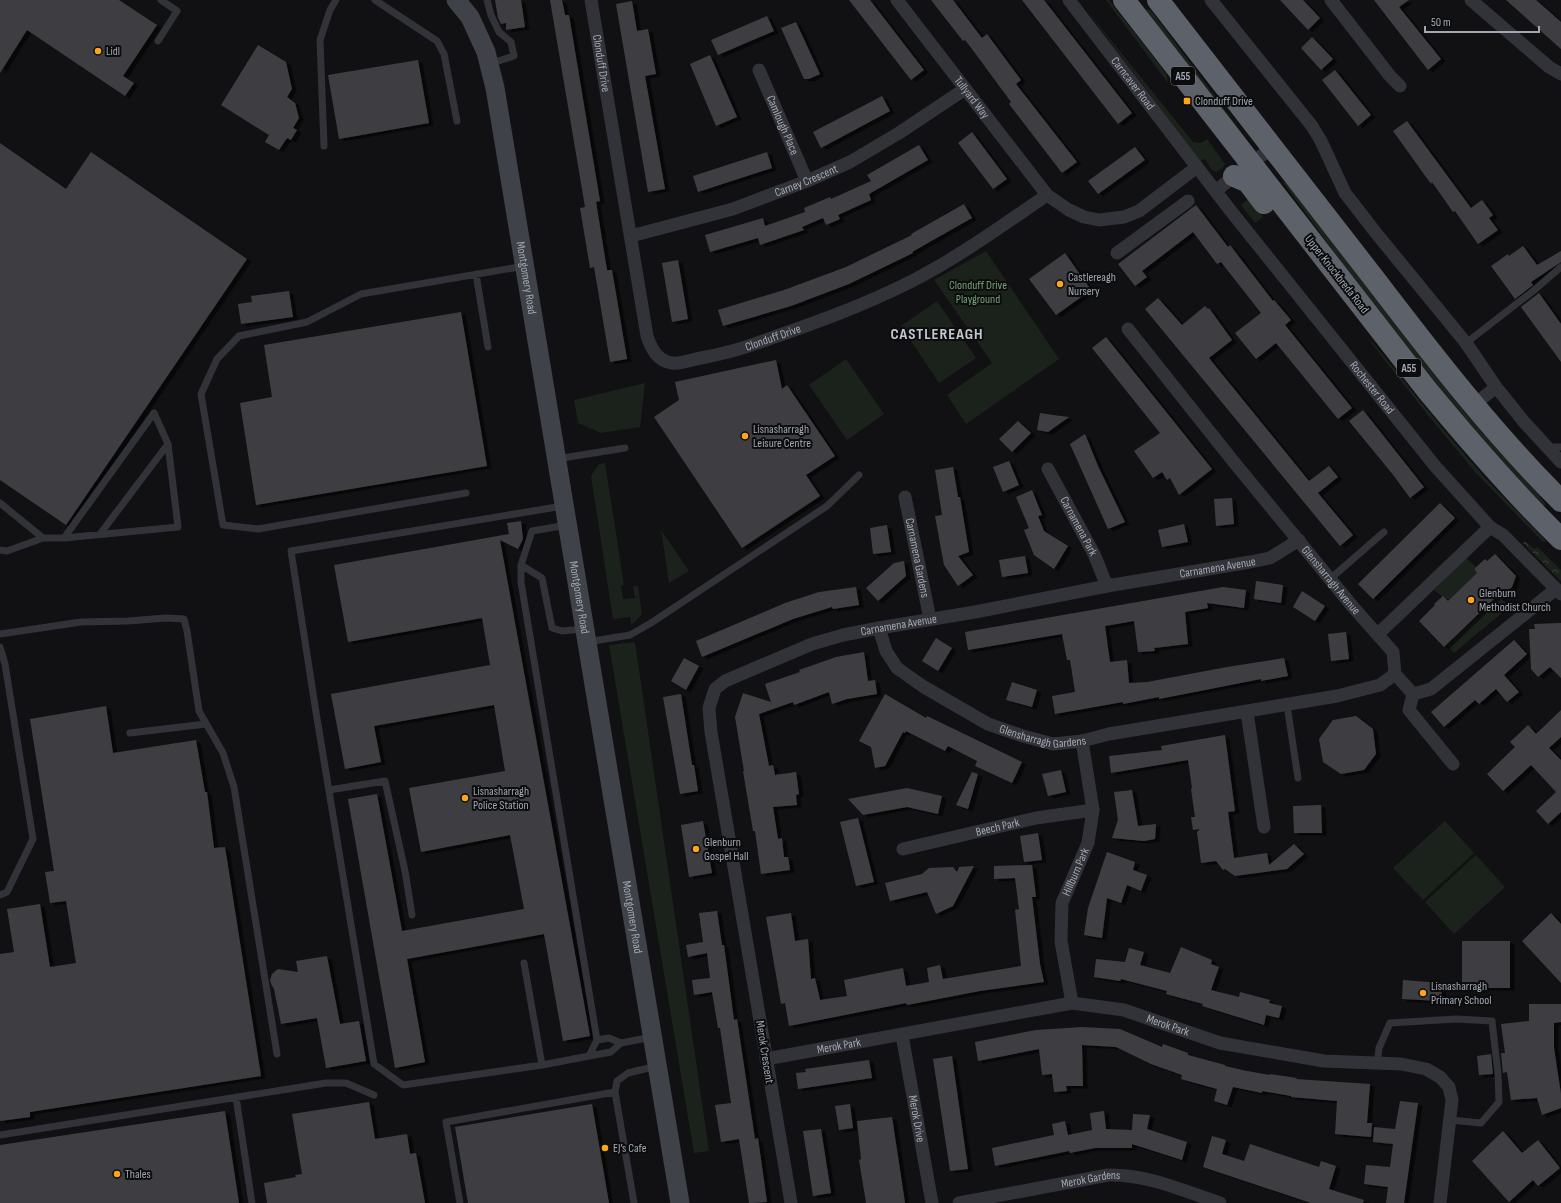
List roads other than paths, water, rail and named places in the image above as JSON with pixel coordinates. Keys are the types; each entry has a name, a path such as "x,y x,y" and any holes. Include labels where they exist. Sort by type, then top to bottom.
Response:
{"highway":[{"name":"Upper Knockbreda Road","path":"1124,0 1242,170 1394,348 1469,442 1510,487 1561,539"},
{"name":"A55","path":"1158,0 1408,323 1515,454 1561,501"}],"street":[{"name":"Montgomery Road","path":"456,0 470,17 486,52 495,88 680,1203"},
{"name":"Clonduff Drive","path":"591,0 649,341 653,352 664,360 672,363 732,352 821,321 871,300 912,281 949,260 1047,195"},
{"name":"Tullyard Way","path":"897,0 1047,195"},
{"name":"Carncaver Road","path":"1069,0 1197,167"},
{"path":"1211,0 1312,126 1321,141 1345,193 1466,343 1496,387 1524,422 1561,462"},
{"path":"1330,0 1390,76 1400,86"},
{"path":"1471,0 1549,67 1561,74"},
{"name":"Camlough Place","path":"759,70 807,181"},
{"name":"Carney Crescent","path":"631,236 733,210 807,181 850,162 899,134 965,89"},
{"path":"1216,191 1273,148"},
{"name":"Rochester Road","path":"1197,167 1435,466 1490,527 1503,535 1558,591"},
{"path":"1047,195 1069,210 1084,217 1099,220 1124,217 1139,211 1197,167"},
{"path":"1152,201 1164,218"},
{"path":"1117,253 1188,201"},
{"name":"Glensharragh Avenue","path":"1128,329 1233,461 1330,579 1393,652 1395,674"},
{"path":"1474,405 1496,387"},
{"name":"Carnamena Park","path":"1048,469 1094,554 1107,586"},
{"name":"Carnamena Gardens","path":"905,497 930,619"},
{"path":"1378,634 1490,527"},
{"name":"Carnamena Avenue","path":"740,901 711,732 709,708 715,690 724,681 812,644 844,635 975,612 1107,586 1270,558 1298,540"},
{"path":"1413,694 1431,688 1558,591"},
{"name":"Glensharragh Gardens","path":"879,628 886,650 897,668 924,687 988,724 1053,744 1337,696 1380,685 1395,674"},
{"path":"1395,674 1413,694"},
{"path":"1413,694 1409,710 1453,764"},
{"path":"1247,712 1264,827"},
{"name":"Hillburn Park","path":"1072,1004 1061,942 1062,903 1088,843 1093,810 1082,740"},
{"name":"Beech Park","path":"902,849 1036,818 1093,810"},
{"name":"Merok Crescent","path":"740,901 791,1203"},
{"name":"Merok Park","path":"766,1058 1072,1004 1124,1010 1220,1043 1324,1061 1402,1064 1426,1069 1440,1076 1449,1087 1452,1100 1440,1203"},
{"name":"Merok Drive","path":"902,1035 932,1203"},
{"name":"Merok Gardens","path":"959,1203 1108,1175 1121,1175 1140,1178 1220,1203"}],"lane":[{"path":"158,41 177,11 161,0"},
{"path":"324,146 320,40 330,10 336,0"},
{"path":"375,0 437,41 444,54 457,121"},
{"path":"487,0 491,15 499,32 510,42 514,56 489,64"},
{"path":"466,493 258,528 223,525 201,394 217,359 239,336 307,322 362,294 525,266"},
{"path":"1466,343 1533,291 1561,267"},
{"path":"476,274 488,347"},
{"path":"0,550 7,550 43,538 64,538 178,527 168,444 154,413 64,538"},
{"path":"100,534 168,444"},
{"path":"1547,447 1561,447"},
{"path":"556,460 625,448"},
{"path":"521,565 542,578 552,628 585,635 630,635 651,623 827,506 858,474"},
{"path":"0,503 43,538"},
{"path":"564,506 291,551 374,1064 403,1085 542,1065 611,1052 621,1043 652,1037"},
{"path":"567,525 532,531 521,565 521,582 597,1040 589,1056"},
{"path":"1330,579 1384,532"},
{"path":"0,634 81,622 128,621 166,618 184,619 188,631 199,711 223,753 234,787 277,1054"},
{"path":"0,647 5,664 33,839 7,892 0,895"},
{"path":"1287,705 1298,778"},
{"path":"130,733 206,724"},
{"path":"329,790 384,781 405,871 412,915"},
{"path":"524,962 542,1065"},
{"path":"1377,1064 1379,1048 1390,1023 1456,1019 1492,1021 1498,1074 1499,1102 1481,1123 1450,1120"},
{"path":"597,1040 609,1038 621,1043"},
{"path":"634,1203 615,1092 617,1081 628,1073 657,1066"},
{"path":"0,1135 326,1083 346,1083 374,1094"},
{"path":"460,1203 446,1122 615,1092"},
{"path":"236,1097 252,1203"}],"place":[{"name":"Lidl","path":"98,51"},
{"name":"Clonduff Drive","path":"1187,101"},
{"name":"Castlereagh Nursery","path":"1060,284"},
{"name":"Lisnasharragh Leisure Centre","path":"745,436"},
{"name":"Glenburn Methodist Church","path":"1471,600"},
{"name":"Lisnasharragh Police Station","path":"465,798"},
{"name":"Glenburn Gospel Hall","path":"696,849"},
{"name":"Lisnasharragh Primary School","path":"1423,993"},
{"name":"EJ’s Cafe","path":"605,1148"},
{"name":"Thales","path":"117,1174"}],"district":[{"name":"CASTLEREAGH","path":"937,333"}],"park label":[{"name":"Clonduff Drive Playground","path":"978,292"}]}
